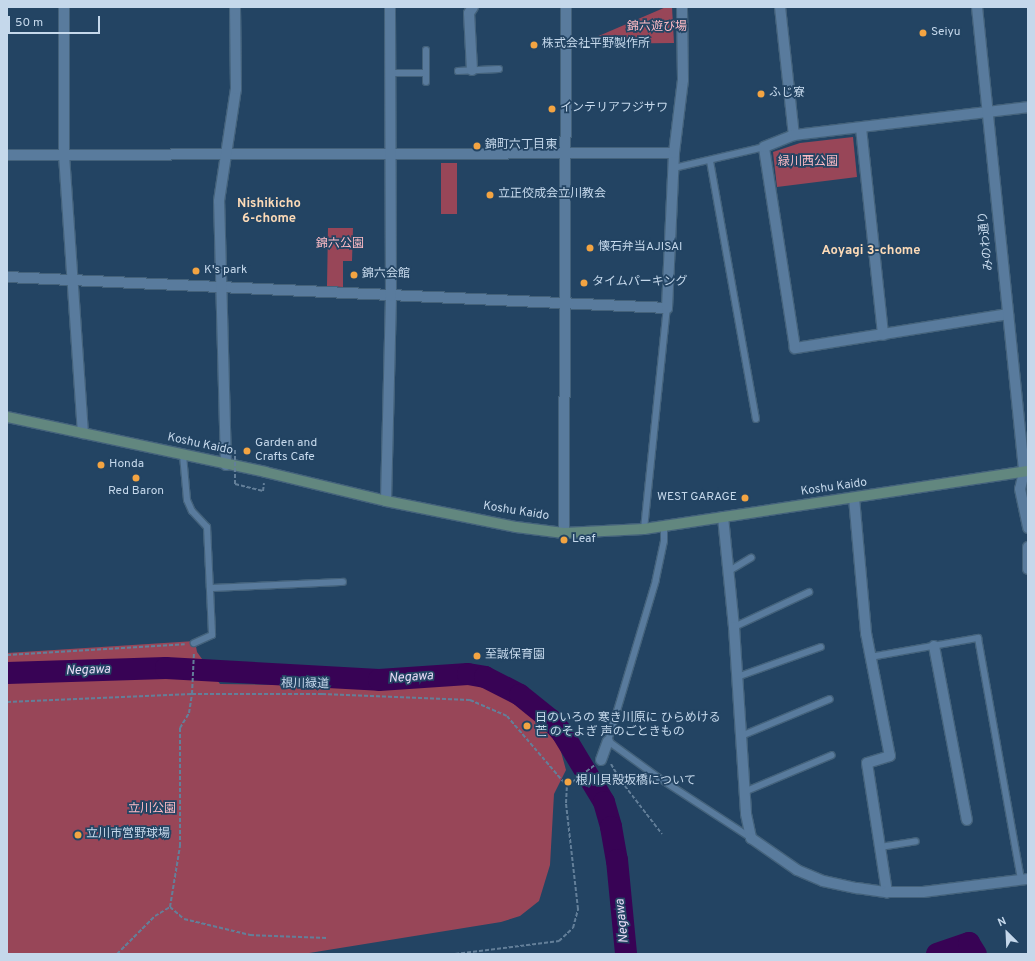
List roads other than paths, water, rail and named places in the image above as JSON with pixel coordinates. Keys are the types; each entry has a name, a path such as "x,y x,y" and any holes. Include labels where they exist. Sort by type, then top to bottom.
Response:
{"main road":[{"name":"Koshu Kaido","path":"7,417 386,501 516,527 564,533 644,529 1026,471"}],"street":[{"path":"64,7 64,155 74,280 83,433"},
{"path":"226,465 220,286 219,201 236,89 236,7"},
{"path":"386,501 391,296 390,7"},
{"path":"472,70 469,13 473,7"},
{"path":"564,533 566,7"},
{"path":"7,277 667,308 674,153 683,80 682,7"},
{"path":"780,7 794,135"},
{"name":"みのわ通り","path":"977,7 1008,314 1026,471 1020,489 1028,528"},
{"path":"1008,314 795,348 764,147 794,135 861,128 1028,106"},
{"path":"861,128 883,335"},
{"path":"7,155 226,153 674,153"},
{"path":"854,498 870,657 890,756 867,763 887,892"},
{"path":"723,517 734,627 744,792 751,838 785,864 809,876 834,884 887,892 952,890 1024,880"},
{"path":"1028,547 1028,569"},
{"path":"934,646 967,820"},
{"path":"600,759 608,741"}],"lane":[{"path":"426,50 426,82"},
{"path":"458,71 499,69"},
{"path":"390,73 426,73"},
{"path":"674,168 710,161 764,147"},
{"path":"710,161 756,419"},
{"path":"644,529 667,308"},
{"path":"183,455 187,500 192,511 207,528 212,635 194,643"},
{"path":"664,526 664,541 656,580 608,741 666,783 751,838"},
{"path":"729,571 751,558"},
{"path":"210,588 343,582"},
{"path":"734,627 809,592"},
{"path":"870,657 978,638 1024,880"},
{"path":"737,677 821,647"},
{"path":"741,736 830,699"},
{"path":"744,792 832,755"},
{"path":"880,847 916,842"}],"waterway":[{"name":"Negawa","path":"7,673 166,668 379,680 468,674 485,677 520,695 551,720 563,734 604,802 611,827 617,860 626,954"},
{"name":"Negawa","path":"937,954 969,943 976,954"}],"place":[{"name":"Seiyu","path":"923,33"},
{"name":"株式会社平野製作所","path":"534,45"},
{"name":"ふじ寮","path":"761,94"},
{"name":"インテリアフジサワ","path":"552,109"},
{"name":"錦町六丁目東","path":"477,146"},
{"name":"立正佼成会立川教会","path":"490,195"},
{"name":"懐石弁当AJISAI","path":"590,248"},
{"name":"K's park","path":"196,271"},
{"name":"錦六会館","path":"354,275"},
{"name":"タイムパーキング","path":"584,283"},
{"name":"Garden and Crafts Cafe","path":"247,451"},
{"name":"Honda","path":"101,465"},
{"name":"Red Baron","path":"136,478"},
{"name":"WEST GARAGE","path":"745,498"},
{"name":"Leaf","path":"564,540"},
{"name":"至誠保育園","path":"477,656"},
{"name":"日のいろの 寒き川原に ひらめける 芒 のそよぎ 声のごときもの","path":"527,726"},
{"name":"根川貝殻坂橋について","path":"568,782"},
{"name":"立川市営野球場","path":"78,835"}],"district":[{"name":"Nishikicho 6-chome","path":"269,212"},
{"name":"Aoyagi 3-chome","path":"871,251"}],"park label":[{"name":"錦六遊び場","path":"657,28"},
{"name":"緑川西公園","path":"808,163"},
{"name":"錦六公園","path":"340,245"},
{"name":"立川公園","path":"152,810"}]}
